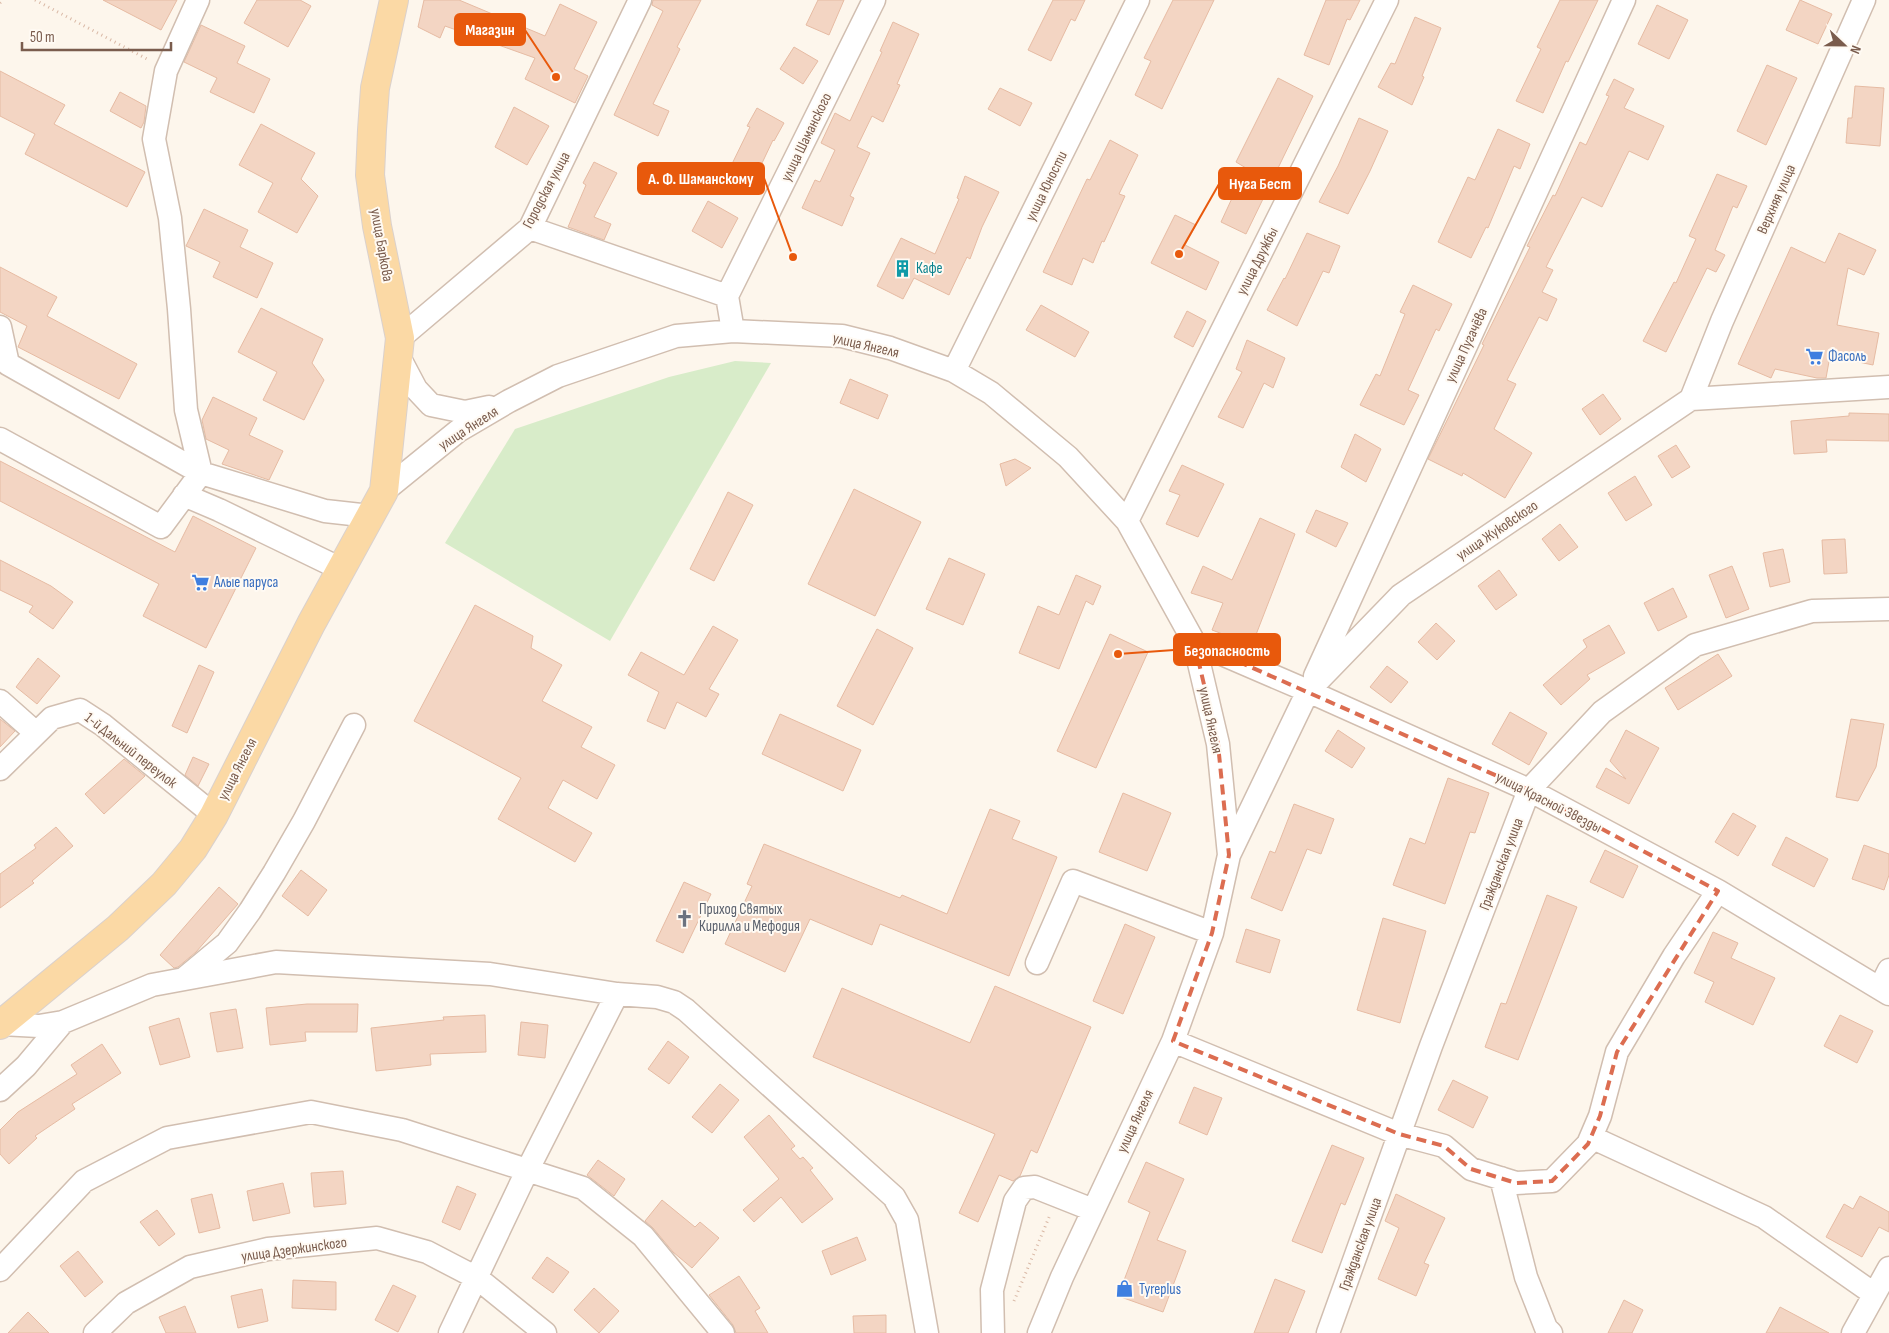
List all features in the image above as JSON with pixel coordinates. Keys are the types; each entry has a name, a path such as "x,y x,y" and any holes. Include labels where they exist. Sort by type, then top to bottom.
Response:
{"main road":[{"name":"улица Баркова","path":"384,491 399,346 370,175 375,88 394,0"},
{"name":"улица Янгеля","path":"1,1024 118,928 164,884 193,849 214,815 341,569 384,491"}],"street":[{"path":"0,439 161,527 200,473 186,410 170,218 154,140 166,71 198,0"},
{"name":"Городская улица","path":"399,346 530,228 640,0"},
{"name":"улица Шаманского","path":"727,296 874,0"},
{"name":"улица Юности","path":"954,372 1138,0"},
{"name":"улица Дружбы","path":"1127,522 1387,0"},
{"name":"улица Пугачёва","path":"1308,690 1624,0"},
{"name":"Верхняя улица","path":"1691,399 1726,312 1864,0"},
{"path":"530,228 727,296 733,331"},
{"path":"0,327 8,364 200,473 325,511 370,516"},
{"name":"улица Янгеля","path":"384,491 458,431 558,376 676,336 733,331 842,336 890,348 954,372 990,393 1068,457 1127,522 1194,642 1218,744 1229,855 1212,933 1173,1041 1062,1277 1039,1333"},
{"path":"399,346 416,389 431,405 465,412 509,402"},
{"path":"1691,399 1889,387"},
{"name":"улица Жуковского","path":"1229,855 1308,690 1401,594 1691,399"},
{"path":"184,495 341,569"},
{"name":"Гражданская улица","path":"1328,1333 1399,1134 1529,790 1602,712 1695,645 1812,611 1889,609"},
{"name":"улица Красной Звезды","path":"1194,642 1308,690 1529,790 1886,984"},
{"path":"0,701 36,733"},
{"name":"1-й Дальний переулок","path":"0,769 52,718 80,710 103,725 214,815"},
{"path":"183,979 227,943 250,911 295,836 354,725"},
{"path":"1037,963 1073,881 1212,933"},
{"path":"1173,1041 1399,1134 1444,1146 1471,1169 1516,1183 1552,1181 1588,1144 1600,1116 1617,1052 1674,956 1718,891"},
{"path":"1,1024 39,1026 63,1022 152,985 276,962 490,974 617,994 657,997 674,1002 686,1010 894,1197 907,1220 927,1333"},
{"path":"450,1333 527,1171 617,994"},
{"path":"0,1090 26,1066 63,1022"},
{"path":"0,1270 84,1181 167,1138 311,1112 402,1130 583,1188 643,1236 723,1333"},
{"path":"1591,1137 1764,1217 1874,1294"},
{"path":"1501,1178 1526,1277 1546,1328 1551,1333"},
{"path":"993,1333 992,1290 1014,1201 1024,1188 1035,1186 1093,1210"},
{"name":"улица Дзержинского","path":"95,1333 126,1302 190,1267 268,1250 377,1238 427,1252 477,1278 545,1333"},
{"path":"1853,1333 1889,1268"}],"path":[{"path":"0,3 3,0"},
{"path":"35,0 138,53 166,71"},
{"path":"1012,1306 1058,1196"}],"highlighted area":[{"path":"1194,642 1529,790 1718,891 1617,1052 1600,1116 1588,1144 1552,1181 1516,1183 1471,1169 1444,1146 1399,1134 1173,1041 1212,933 1229,855 1218,744"}],"green space":[{"path":"735,361 771,363 610,641 445,543 515,429 669,377"}],"building":[{"path":"103,0 177,0 161,30"},
{"path":"257,0 300,0 311,6 288,47 244,23"},
{"path":"424,0 459,0 545,36 560,4 597,22 574,69 588,76 575,103 525,79 535,58 445,26 440,38 418,27"},
{"path":"653,0 701,0 677,47 680,49 653,104 669,111 658,136 614,115 663,11 652,5"},
{"path":"818,0 844,0 829,35 806,25"},
{"path":"1053,0 1085,0 1075,21 1071,19 1051,61 1028,50"},
{"path":"1173,0 1214,0 1162,109 1135,95 1151,61 1144,58"},
{"path":"1326,0 1360,0 1350,20 1347,19 1329,65 1304,55"},
{"path":"1560,0 1598,0 1568,62 1566,61 1543,113 1516,101 1541,49 1537,47"},
{"path":"1800,0 1832,14 1818,44 1786,30"},
{"path":"1657,5 1688,20 1669,59 1638,44"},
{"path":"1415,17 1441,28 1412,105 1378,87 1391,63 1395,64"},
{"path":"893,22 919,34 897,84 900,85 883,122 872,116 857,147 870,153 850,196 854,198 842,226 802,208 815,180 820,182 835,150 821,143 835,113 850,121 882,52 880,51"},
{"path":"201,25 245,46 237,63 270,79 254,113 210,92 217,78 184,62"},
{"path":"794,47 818,61 803,84 780,69"},
{"path":"1767,65 1797,78 1766,145 1737,131"},
{"path":"0,71 65,105 54,124 145,172 127,207 25,154 35,134 0,116"},
{"path":"1278,78 1313,96 1246,234 1221,222 1246,168 1236,162"},
{"path":"1614,79 1634,89 1624,108 1664,126 1648,160 1629,151 1602,207 1582,197 1546,267 1553,270 1542,292 1557,299 1547,321 1539,317 1507,380 1516,384 1494,429 1532,453 1505,498 1463,473 1462,476 1428,459 1530,247 1527,246 1553,195 1555,196 1580,142 1586,145 1609,96 1606,95"},
{"path":"1855,86 1884,88 1880,146 1846,143 1848,118 1852,118"},
{"path":"1000,88 1032,103 1020,126 988,109"},
{"path":"120,92 146,106 144,122 141,128 110,111"},
{"path":"514,107 549,126 527,165 495,147"},
{"path":"757,108 784,123 773,140 754,180 730,168 750,127 747,126"},
{"path":"1359,118 1388,131 1348,214 1319,202 1338,166"},
{"path":"261,124 315,153 301,179 318,196 297,233 258,212 273,183 239,165"},
{"path":"1498,129 1530,144 1520,169 1514,166 1488,228 1486,227 1471,258 1438,242 1468,177 1475,180"},
{"path":"1110,140 1138,155 1119,194 1125,196 1104,242 1102,241 1093,263 1083,258 1072,285 1043,272 1087,179 1090,180"},
{"path":"594,162 617,173 594,217 611,224 604,240 568,227 586,185 583,183"},
{"path":"1717,174 1747,186 1737,208 1733,206 1715,250 1725,255 1716,272 1707,268 1666,352 1643,341 1674,282 1676,283 1696,239 1689,236"},
{"path":"965,176 999,192 982,227 970,259 967,257 949,295 914,278 903,299 877,286 901,238 935,254 959,199 957,198"},
{"path":"708,201 738,218 722,248 692,231"},
{"path":"204,209 248,230 240,247 273,263 257,298 213,277 220,262 186,246"},
{"path":"1175,215 1196,225 1185,245 1219,262 1206,290 1151,263"},
{"path":"1307,233 1340,246 1329,273 1323,271 1297,326 1267,310 1285,279"},
{"path":"1839,233 1876,250 1864,275 1848,268 1837,325 1879,333 1873,365 1830,356 1826,378 1817,378 1775,369 1771,378 1738,364 1791,247 1825,263"},
{"path":"0,267 57,297 47,316 137,364 119,399 18,347 27,326 0,312"},
{"path":"1413,285 1452,304 1439,331 1436,329 1408,390 1419,395 1404,425 1360,405 1376,374 1380,376 1405,314 1400,312"},
{"path":"1041,305 1089,332 1075,357 1026,330"},
{"path":"261,308 323,339 312,363 324,380 304,420 263,400 277,372 238,352"},
{"path":"1187,311 1206,321 1193,347 1174,337"},
{"path":"1247,340 1285,358 1273,388 1264,383 1243,428 1218,417 1242,372 1236,369"},
{"path":"850,379 888,395 878,419 840,403"},
{"path":"1603,394 1621,419 1600,435 1582,409"},
{"path":"213,397 257,418 249,435 283,451 269,480 222,464 229,450 206,439 202,420"},
{"path":"1849,413 1889,414 1889,441 1826,440 1827,452 1794,454 1791,421 1849,416"},
{"path":"1355,434 1381,449 1366,482 1341,467"},
{"path":"1676,445 1690,467 1672,478 1658,456"},
{"path":"1015,459 1031,468 1006,486 1000,464"},
{"path":"0,461 175,552 193,516 256,548 206,648 143,616 159,584 0,501"},
{"path":"1182,465 1224,484 1198,537 1166,524 1180,495 1169,491"},
{"path":"1635,476 1652,505 1626,521 1608,493"},
{"path":"854,489 921,522 875,616 808,584"},
{"path":"728,492 753,505 714,581 690,569"},
{"path":"1316,510 1348,523 1336,547 1306,532"},
{"path":"1260,518 1295,534 1252,645 1212,630 1223,603 1191,593 1203,566 1232,580"},
{"path":"1560,524 1578,547 1559,561 1542,539"},
{"path":"1845,539 1847,573 1824,574 1822,540"},
{"path":"1783,549 1790,582 1770,587 1763,553"},
{"path":"949,558 985,574 963,625 926,609"},
{"path":"0,560 51,586 73,602 53,629 29,612 33,606 0,590"},
{"path":"1732,566 1749,609 1726,618 1709,575"},
{"path":"1499,570 1517,595 1496,610 1478,586"},
{"path":"1076,575 1101,586 1093,605 1086,601 1059,669 1019,653 1038,606 1059,615"},
{"path":"1673,588 1687,617 1658,631 1644,603"},
{"path":"475,605 533,636 531,648 562,665 542,701 592,727 581,747 615,765 597,799 563,780 548,808 592,833 575,862 498,819 521,778 414,721"},
{"path":"1436,623 1455,641 1437,660 1418,642"},
{"path":"1609,625 1625,653 1587,675 1590,679 1561,705 1543,685 1587,647 1583,640"},
{"path":"713,626 738,640 709,689 719,694 706,717 677,702 665,729 647,721 659,692 628,675 641,652 684,675"},
{"path":"877,629 913,648 873,725 837,706"},
{"path":"1110,634 1148,652 1096,768 1057,751"},
{"path":"1718,654 1732,676 1678,710 1665,688"},
{"path":"38,658 60,676 37,704 16,687"},
{"path":"199,665 214,672 187,733 172,726"},
{"path":"1387,666 1408,682 1391,703 1370,687"},
{"path":"1510,712 1547,733 1529,765 1492,744"},
{"path":"780,714 861,750 843,791 762,754"},
{"path":"0,719 15,731 0,747"},
{"path":"1851,719 1884,724 1876,767 1858,801 1836,797"},
{"path":"1338,730 1365,748 1352,768 1325,751"},
{"path":"1626,730 1659,748 1629,804 1596,787 1606,768 1626,779 1610,761"},
{"path":"193,757 209,764 198,786 185,775"},
{"path":"124,759 145,776 104,814 85,794"},
{"path":"1448,778 1489,793 1475,833 1470,832 1445,904 1393,885 1410,838 1425,844"},
{"path":"1123,793 1171,813 1147,871 1099,852"},
{"path":"1294,804 1334,819 1321,854 1307,849 1282,911 1251,898 1270,851 1275,853"},
{"path":"990,809 1020,821 1012,839 1057,857 1009,976 880,924 872,945 810,919 785,972 725,944 752,886 747,884 764,844 900,898 902,895 947,914"},
{"path":"1733,813 1756,826 1738,856 1715,842"},
{"path":"56,827 73,846 32,881 34,883 0,908 0,874 36,848 34,845"},
{"path":"1786,837 1828,859 1814,887 1772,865"},
{"path":"1864,845 1889,854 1889,875 1884,890 1852,879"},
{"path":"1605,850 1638,866 1623,898 1590,882"},
{"path":"301,870 327,890 308,916 282,896"},
{"path":"684,882 711,894 683,953 656,941"},
{"path":"219,887 238,904 196,952 178,967 174,968 160,955"},
{"path":"1547,895 1577,907 1518,1060 1485,1047 1501,1003 1506,1004"},
{"path":"1383,918 1426,931 1400,1023 1357,1010"},
{"path":"1125,924 1155,937 1123,1014 1093,1001"},
{"path":"1246,929 1280,940 1270,973 1236,962"},
{"path":"1713,932 1738,943 1731,958 1775,978 1753,1025 1705,1002 1714,982 1694,973"},
{"path":"995,986 1091,1027 1037,1153 1031,1150 1020,1176 1013,1181 999,1175 978,1222 959,1213 995,1134 813,1057 842,988 970,1043"},
{"path":"307,1004 358,1004 357,1032 305,1032 306,1041 270,1045 266,1008"},
{"path":"236,1009 243,1048 217,1052 210,1013"},
{"path":"485,1015 486,1052 430,1054 431,1065 376,1071 371,1028 444,1020 443,1017"},
{"path":"1840,1015 1873,1031 1857,1063 1824,1046"},
{"path":"179,1018 190,1057 160,1065 149,1027"},
{"path":"521,1022 548,1025 545,1058 518,1055"},
{"path":"668,1041 689,1057 669,1084 648,1069"},
{"path":"102,1044 121,1073 72,1104 75,1109 35,1136 37,1138 9,1164 0,1154 0,1130 18,1112 77,1074 71,1065"},
{"path":"1453,1080 1488,1097 1473,1128 1438,1110"},
{"path":"720,1084 739,1100 712,1133 692,1117"},
{"path":"1194,1087 1222,1098 1207,1135 1179,1123"},
{"path":"769,1115 795,1146 791,1149 800,1159 803,1157 813,1168 810,1170 833,1199 802,1223 781,1197 754,1222 743,1210 779,1179 744,1137"},
{"path":"1332,1145 1364,1158 1345,1205 1341,1203 1322,1253 1292,1241"},
{"path":"598,1160 625,1179 614,1196 587,1175"},
{"path":"1146,1162 1184,1179 1157,1240 1186,1251 1163,1312 1118,1296 1150,1212 1128,1202"},
{"path":"343,1171 346,1204 314,1207 311,1173"},
{"path":"283,1183 290,1213 253,1221 247,1191"},
{"path":"457,1186 476,1194 460,1230 442,1222"},
{"path":"212,1194 220,1228 199,1233 191,1199"},
{"path":"1396,1194 1445,1218 1424,1263 1429,1265 1416,1296 1378,1279 1399,1228 1385,1221"},
{"path":"1860,1196 1889,1212 1889,1232 1879,1227 1862,1257 1826,1237 1844,1204 1853,1209"},
{"path":"662,1200 695,1227 700,1222 719,1238 692,1268 673,1252 645,1221"},
{"path":"157,1210 175,1234 159,1246 140,1222"},
{"path":"857,1237 866,1260 831,1275 822,1251"},
{"path":"78,1251 103,1282 85,1297 60,1266"},
{"path":"547,1257 569,1272 553,1293 532,1278"},
{"path":"739,1276 760,1308 755,1311 768,1333 736,1333 733,1325 709,1295"},
{"path":"1275,1279 1305,1291 1288,1333 1254,1333"},
{"path":"293,1280 336,1282 336,1310 292,1308"},
{"path":"393,1285 416,1296 398,1332 375,1320"},
{"path":"594,1288 619,1311 599,1333 574,1310"},
{"path":"262,1289 268,1321 238,1328 231,1296"},
{"path":"1624,1300 1643,1310 1632,1333 1608,1333"},
{"path":"185,1306 196,1333 166,1333 159,1317"},
{"path":"1780,1307 1829,1333 1766,1333"},
{"path":"28,1312 49,1333 8,1333"},
{"path":"886,1315 886,1333 854,1333 853,1316"}],"place":[{"name":"Магазин","path":"556,77"},
{"name":"Нуга Бест","path":"1179,254"},
{"name":"А. Ф. Шаманскому","path":"793,257"},
{"name":"Кафе","path":"902,268"},
{"name":"Фасоль","path":"1814,356"},
{"name":"Алые паруса","path":"200,582"},
{"name":"Безопасность","path":"1118,654"},
{"name":"Приход Святых Кирилла и Мефодия","path":"685,918"},
{"name":"Tyreplus","path":"1125,1289"}]}
